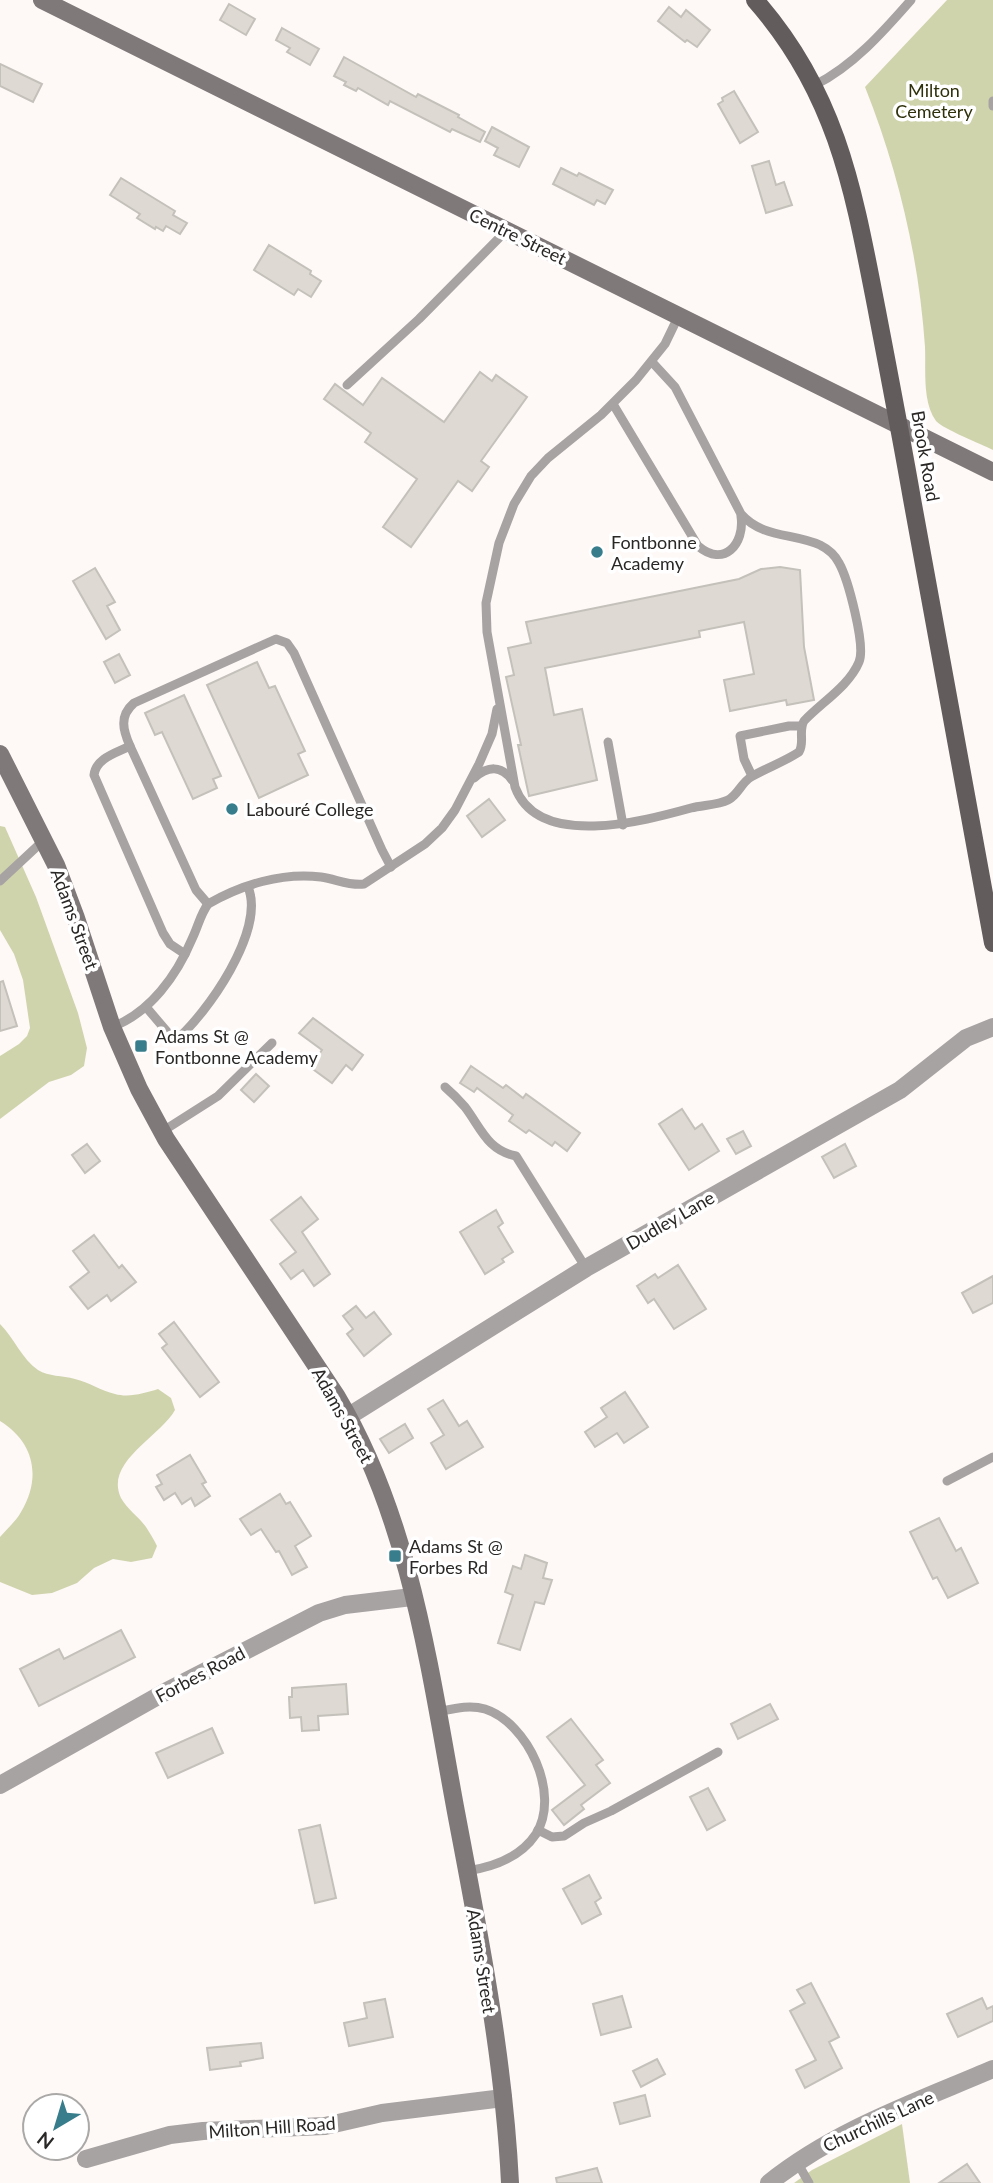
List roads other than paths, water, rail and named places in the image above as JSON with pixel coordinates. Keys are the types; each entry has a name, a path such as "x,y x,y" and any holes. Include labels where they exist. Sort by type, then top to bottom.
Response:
{"main road":[{"name":"Centre Street","path":"42,0 993,472"},
{"name":"Brook Road","path":"755,0 790,44 815,85 837,141 857,213 899,424 993,943"},
{"name":"Adams Street","path":"0,754 66,890 112,1027 132,1074 163,1132 349,1416 381,1489 412,1597 467,1871 503,2098 510,2183"}],"street":[{"name":"Dudley Lane","path":"349,1416 586,1268 900,1090 966,1038 993,1027"},
{"name":"Forbes Road","path":"1,1782 167,1691 318,1613 345,1605 412,1597"},
{"name":"Churchills Lane","path":"769,2183 797,2162 853,2130 993,2069"},
{"name":"Milton Hill Road","path":"91,2158 170,2135 325,2126 382,2113 503,2098"}],"lane":[{"path":"815,85 849,63 911,0"},
{"path":"347,385 419,319 508,230"},
{"path":"515,787 487,632 486,603 492,567 505,527 519,495 539,466 613,404 652,362 665,344 679,315"},
{"path":"652,362 675,387 741,514 759,529 820,545 834,556 843,571 860,637 861,656 854,671 802,726 740,736 744,759 752,776"},
{"path":"613,404 698,546 711,555 731,550 740,537 741,514"},
{"path":"208,904 196,890 130,746 123,719 125,712 134,703 269,641 282,640 295,653 391,867"},
{"path":"112,1027 130,1020 163,988 185,954 208,904 248,887 293,876 323,877 356,885 365,884 425,844 442,828 470,782 492,734 499,700"},
{"path":"470,782 483,771 496,768 508,775 523,803 537,815 581,825 623,825 726,801 752,776 799,752 803,743 802,726"},
{"path":"608,742 623,825"},
{"path":"130,746 102,761 94,770 94,775 163,933 174,948 185,954"},
{"path":"0,881 44,841"},
{"path":"146,1007 176,1041 197,1021 220,989 239,950 252,905 248,887"},
{"path":"163,1132 218,1096 272,1043"},
{"path":"445,1087 464,1106 489,1143 516,1156 586,1268"},
{"path":"947,1481 993,1457"},
{"path":"437,1712 460,1707 484,1709 505,1719 521,1735 534,1758 543,1786 543,1815 538,1830 526,1845 494,1866 467,1871"},
{"path":"538,1830 552,1837 564,1836 718,1752"},
{"path":"797,2162 809,2183"}],"place":[{"name":"Fontbonne Academy","path":"597,552"},
{"name":"Labouré College","path":"232,809"},
{"name":"Adams St @ Fontbonne Academy","path":"141,1046"},
{"name":"Adams St @ Forbes Rd","path":"395,1556"}],"park label":[{"name":"Milton Cemetery","path":"934,100"}]}
